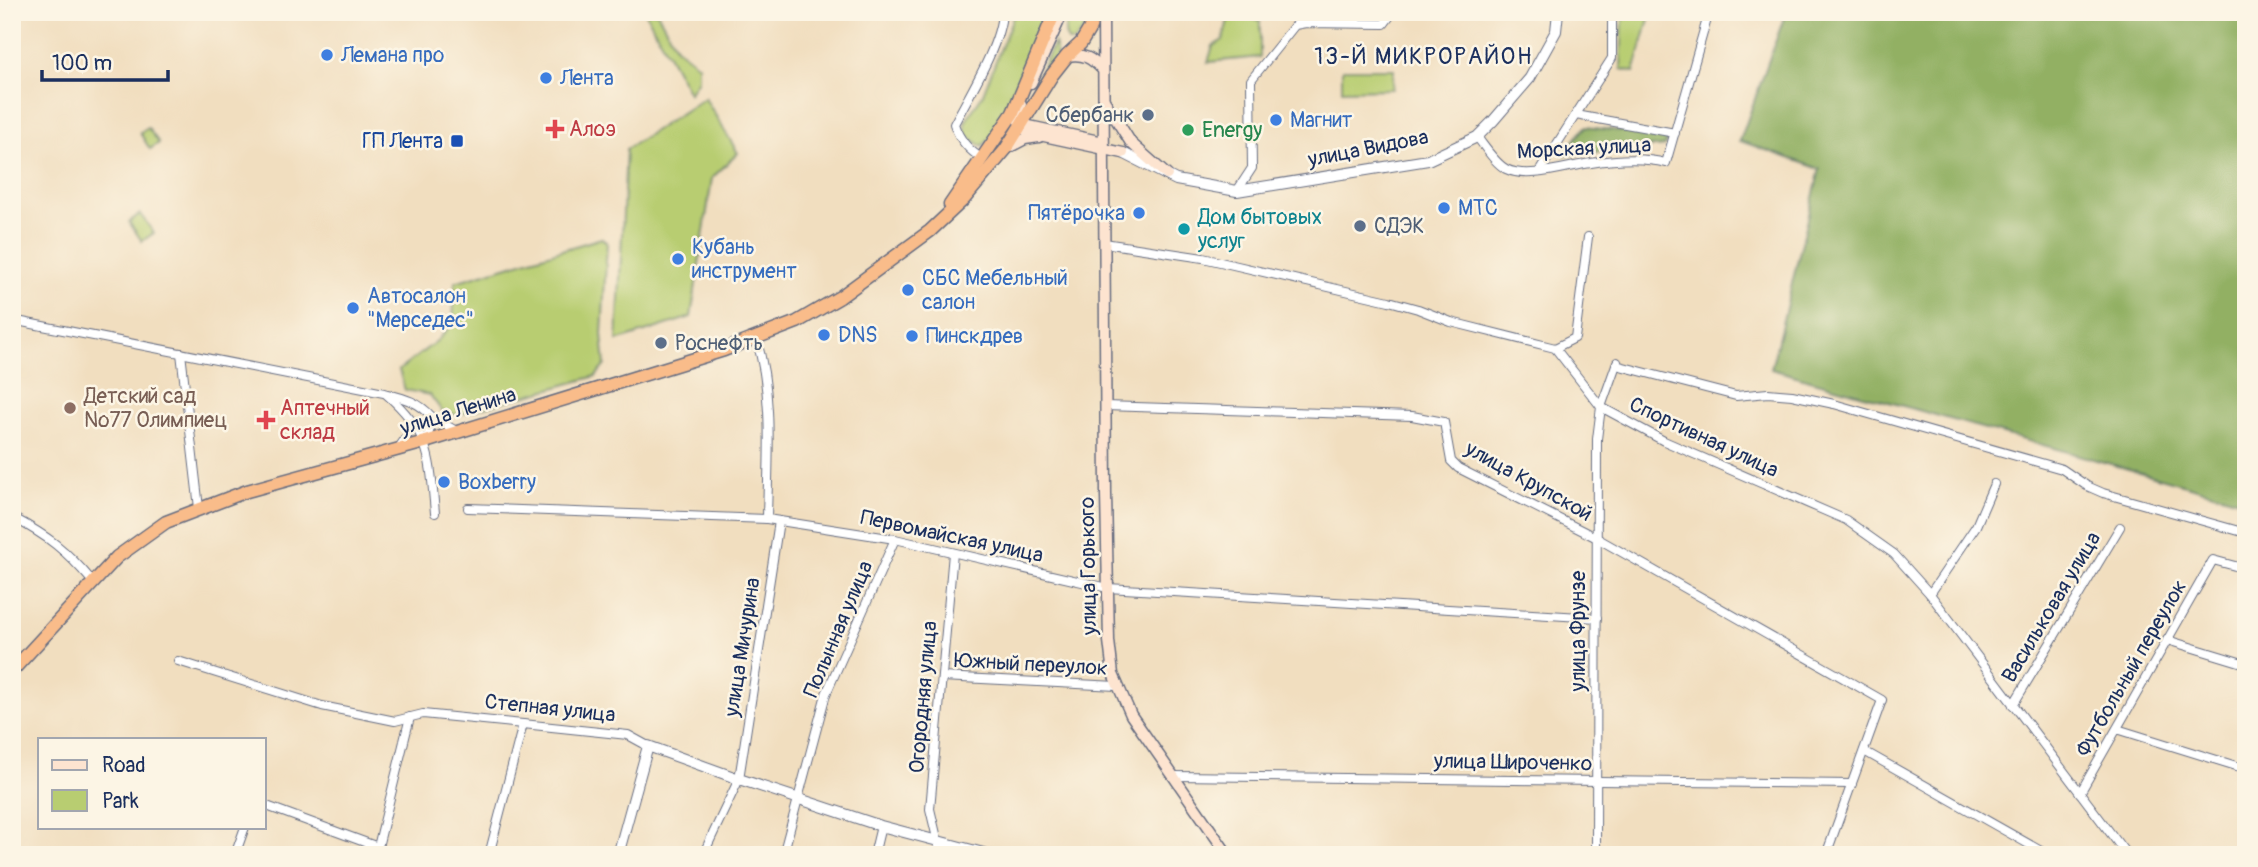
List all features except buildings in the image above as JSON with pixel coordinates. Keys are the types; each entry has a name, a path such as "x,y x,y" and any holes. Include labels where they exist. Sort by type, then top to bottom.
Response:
{"highway":[{"path":"941,220 1013,113 1055,12"},
{"path":"941,220 964,199 1006,149 1067,56 1081,43 1090,29 1093,12"},
{"name":"улица Ленина","path":"12,671 92,581 117,557 166,522 247,491 425,442 668,368 756,338 797,322 840,297 904,251 941,220"}],"main road":[{"path":"1063,12 1017,118 1030,132 1103,146"},
{"path":"1103,12 1103,146"},
{"path":"1067,56 1080,53 1103,70"},
{"path":"1102,98 1131,144 1167,175"},
{"path":"1005,124 1079,135 1103,146"},
{"path":"1006,149 1025,139 1044,136"},
{"name":"улица Видова","path":"1103,146 1122,153"},
{"name":"улица Горького","path":"1103,146 1109,641 1113,674 1131,715 1228,855"}],"street":[{"path":"983,159 961,139 954,124 998,32 1002,12"},
{"path":"1237,191 1252,168 1251,80 1295,25 1384,23 1393,12"},
{"name":"улица Видова","path":"1122,153 1192,184 1237,191 1428,160 1476,137 1530,78 1556,31 1558,12"},
{"path":"1539,172 1612,58 1612,12"},
{"path":"1576,115 1675,133 1709,12"},
{"name":"Морская улица","path":"1476,137 1504,168 1517,172 1539,172 1595,162 1650,159 1666,163 1675,133"},
{"path":"1104,243 1203,258 1389,301 1451,322 1555,348 1575,338 1588,237"},
{"path":"12,320 384,393 415,401 431,416 456,432"},
{"path":"756,338 767,397 767,519"},
{"name":"Спортивная улица","path":"1555,348 1601,407 1664,441 1846,520 1894,554 1930,594 2127,855"},
{"path":"181,353 199,508"},
{"name":"улица Фрунзе","path":"1596,855 1597,439 1601,407 1616,364 1735,396 1768,393 1834,404 2062,469 2103,493 2246,534"},
{"path":"384,393 412,421 425,442 435,513"},
{"name":"улица Крупской","path":"1105,406 1412,416 1444,422 1451,460 1458,468 1595,537 1882,699 1864,751"},
{"path":"425,442 431,416"},
{"path":"398,449 409,433 412,421"},
{"path":"1930,594 1976,526 1994,484"},
{"name":"Первомайская улица","path":"468,508 767,519 895,539 1108,588 1597,618"},
{"path":"12,517 47,536 76,562 92,581"},
{"name":"улица Мичурина","path":"703,855 739,779 779,521"},
{"name":"Васильковая улица","path":"2013,705 2120,527"},
{"name":"Полынная улица","path":"783,855 826,694 895,539"},
{"name":"Огородняя улица","path":"941,855 930,809 953,553"},
{"name":"Футбольный переулок","path":"2080,793 2213,560 2246,569"},
{"path":"2167,640 2246,664"},
{"name":"Степная улица","path":"178,662 322,706 395,722 423,714 628,735 648,746 739,779 881,826 991,855"},
{"name":"Южный переулок","path":"943,677 1117,686"},
{"path":"266,806 377,851 411,717"},
{"path":"489,855 523,724"},
{"path":"2116,729 2246,769"},
{"path":"618,855 648,746"},
{"path":"1826,855 1864,751 2048,855"},
{"name":"улица Широченко","path":"1174,776 1852,784"},
{"path":"874,855 881,826"},
{"path":"235,855 245,828"}],"green space":[{"path":"645,12 657,12 676,47 698,65 698,80 689,93"},
{"path":"1015,12 1047,12 1010,104 991,137 982,146 966,135 965,122 983,94"},
{"path":"1070,12 1087,12 1084,30 1074,42 1069,42 1065,35"},
{"path":"1230,12 1260,21 1260,57 1208,62 1213,46 1223,40"},
{"path":"1623,12 1651,12 1634,72 1621,69"},
{"path":"1786,12 2246,12 2246,502 1771,369 1820,169 1740,141"},
{"path":"1054,43 1057,55 1021,125 963,194 1013,122"},
{"path":"1342,69 1394,69 1392,89 1342,90"},
{"path":"705,98 738,153 712,178 691,317 617,341 626,149"},
{"path":"1585,127 1668,136 1665,146 1563,155"},
{"path":"148,128 159,143 150,149 140,133"},
{"path":"140,214 154,233 142,241 129,222"},
{"path":"602,238 607,243 602,334 605,365 596,376 457,415 442,411 430,395 405,390 399,370 438,340 453,323 455,282"}],"place":[{"name":"Лемана про","path":"327,55"},
{"name":"Лента","path":"546,78"},
{"name":"Сбербанк","path":"1148,115"},
{"name":"Магнит","path":"1276,120"},
{"name":"Алоэ","path":"555,129"},
{"name":"Energy","path":"1188,130"},
{"name":"ГП Лента","path":"457,141"},
{"name":"МТС","path":"1444,208"},
{"name":"Пятёрочка","path":"1139,213"},
{"name":"СДЭК","path":"1360,226"},
{"name":"Дом бытовых услуг","path":"1184,229"},
{"name":"Кубань инструмент","path":"678,259"},
{"name":"СБС Мебельный салон","path":"908,290"},
{"name":"Автосалон \"Мерседес\"","path":"353,308"},
{"name":"DNS","path":"824,335"},
{"name":"Пинскдрев","path":"912,336"},
{"name":"Роснефть","path":"661,343"},
{"name":"Детский сад №77 Олимпиец","path":"70,408"},
{"name":"Аптечный склад","path":"266,420"},
{"name":"Boxberry","path":"444,482"}],"district":[{"name":"13-Й МИКРОРАЙОН","path":"1424,56"}]}
